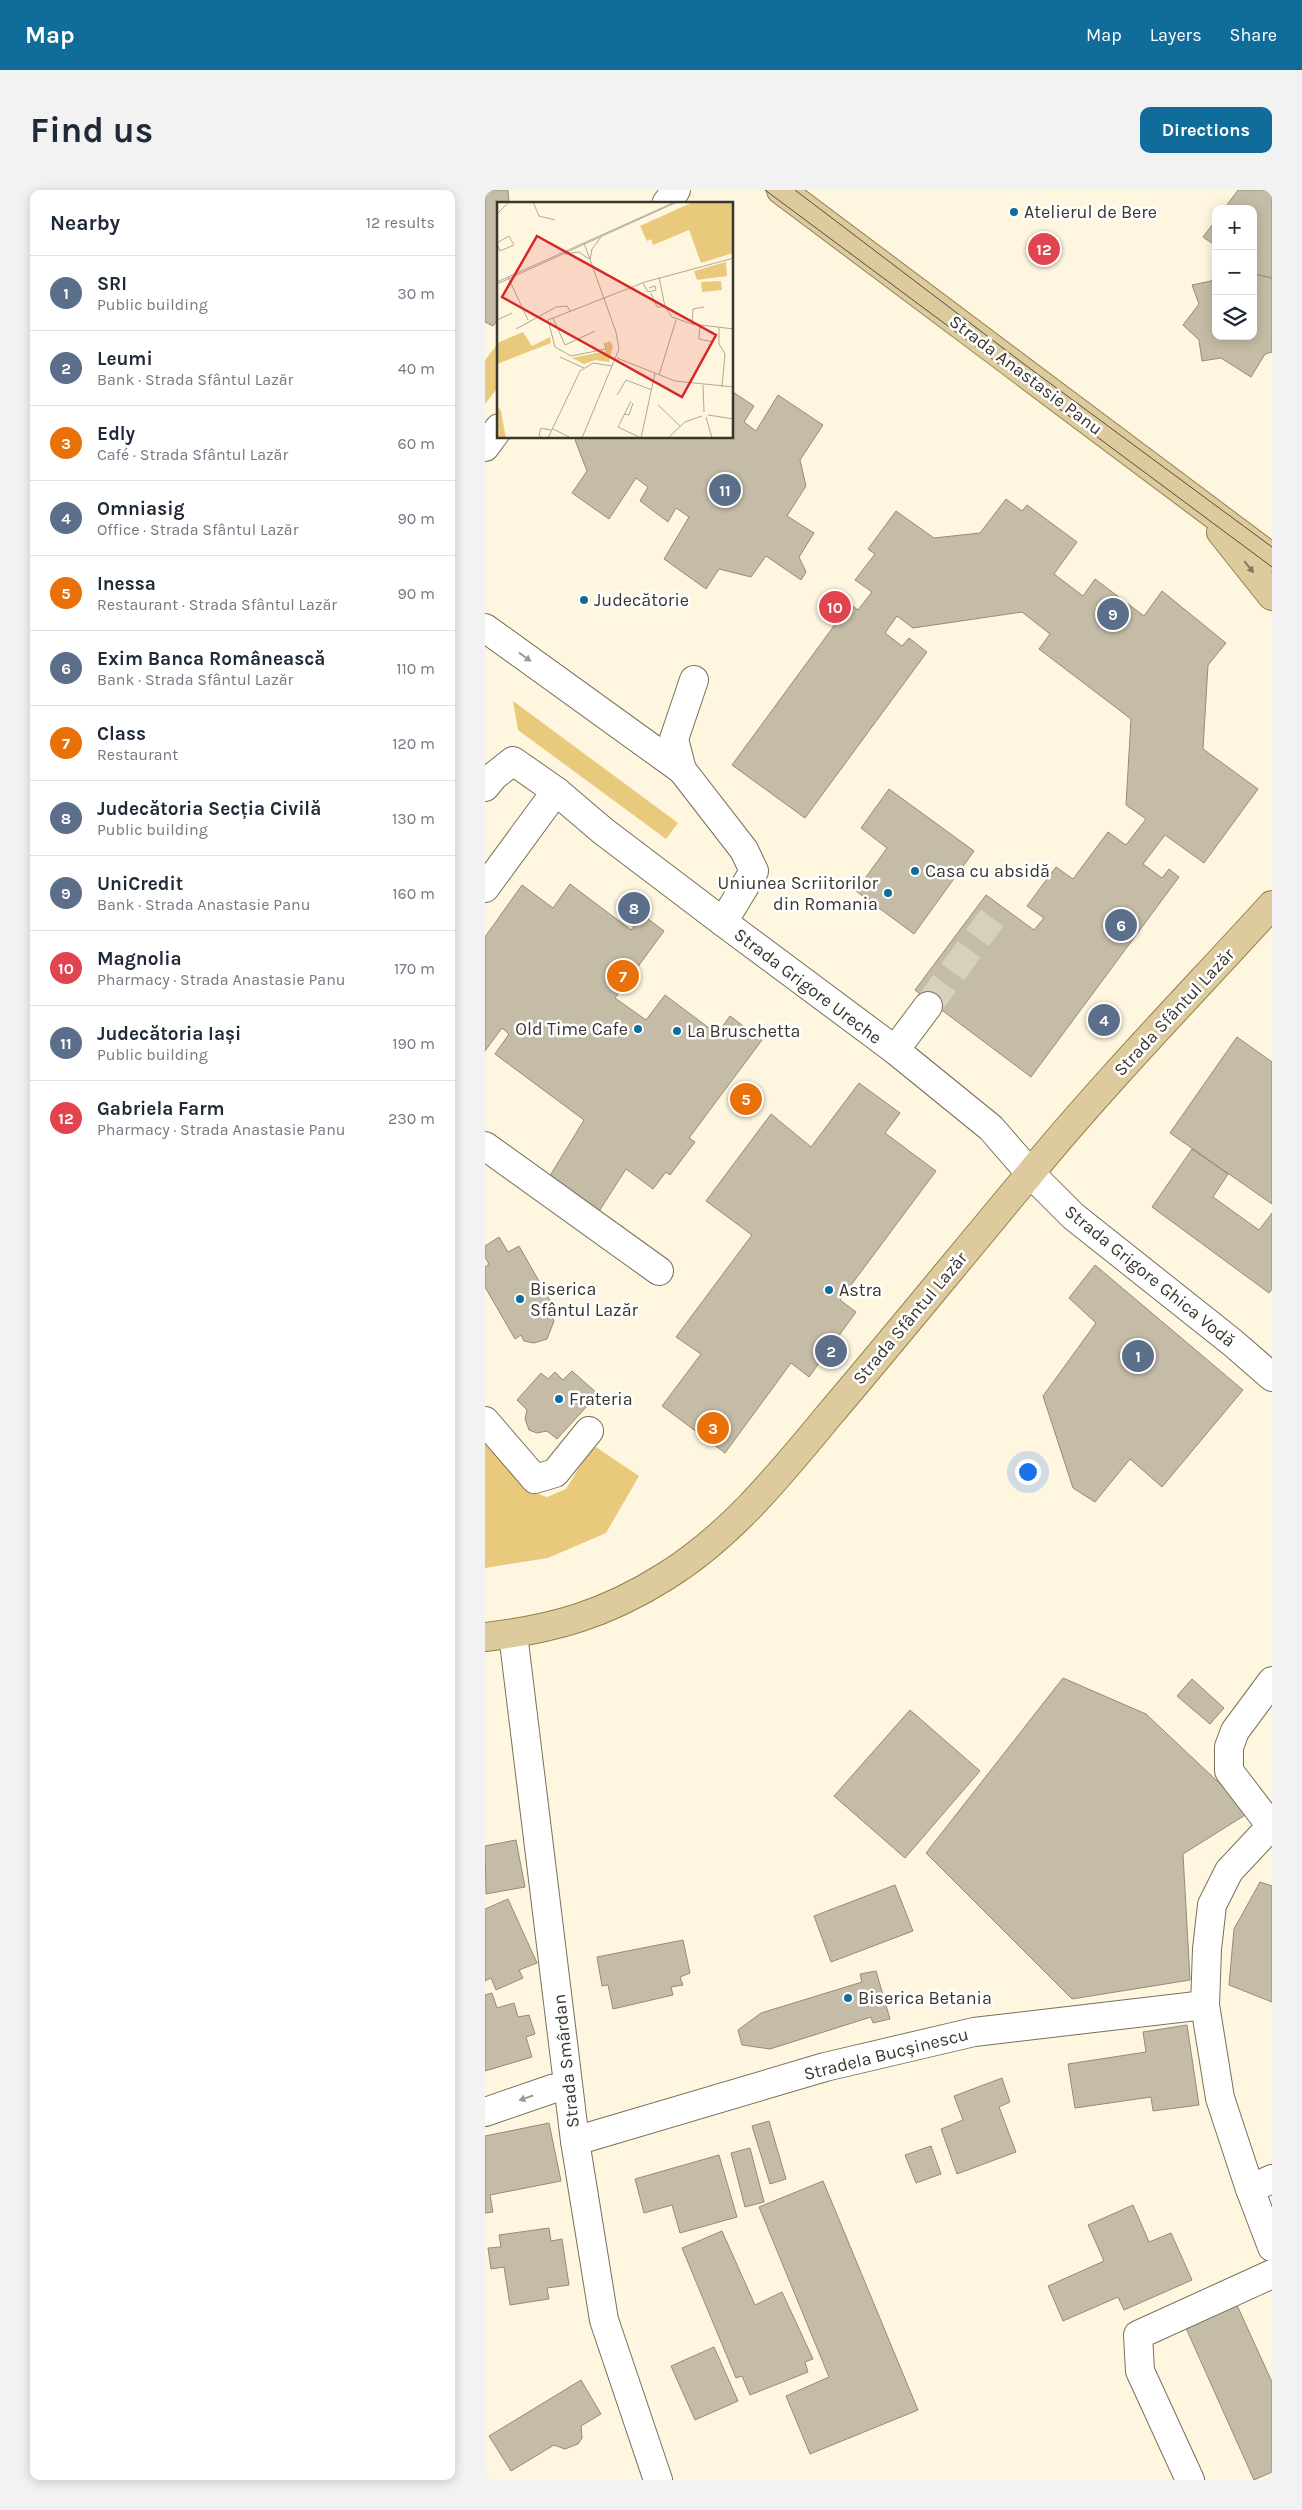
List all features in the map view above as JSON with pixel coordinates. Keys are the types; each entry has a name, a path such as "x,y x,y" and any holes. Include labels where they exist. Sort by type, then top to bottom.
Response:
{"main road":[{"name":"Strada Anastasie Panu","path":"781,190 1272,558"},
{"path":"1196,502 1272,596"},
{"name":"Strada Sfântul Lazăr","path":"485,1637 513,1634 564,1624 612,1606 667,1576 724,1533 798,1452 1030,1173 1133,1054 1199,986 1272,905"}],"street":[{"path":"667,202 676,190"},
{"name":"Strada Grigore Ureche","path":"485,628 681,770 744,850 754,871 723,922 895,1050 991,1128 1030,1173"},
{"name":"Strada Grigore Ureche","path":"681,770 674,739 694,680"},
{"path":"485,787 494,776 513,761 556,791 603,831 723,922"},
{"path":"485,888 556,791"},
{"path":"895,1050 928,1006"},
{"path":"485,1146 659,1271"},
{"name":"Strada Grigore Ghica Vodă","path":"1030,1173 1073,1216 1271,1373"},
{"path":"485,1422 535,1479 555,1473 589,1431"},
{"name":"Strada Smârdan","path":"513,1634 575,2141 604,2320 658,2480"},
{"path":"1272,1681 1235,1730 1229,1748 1229,1771 1271,1825 1229,1872 1212,1905 1207,1949 1205,2005 1220,2098 1261,2184 1272,2247"},
{"name":"Stradela Bucșinescu","path":"575,2141 825,2067 974,2032 1205,2005"},
{"path":"485,2112 552,2090 568,2087"},
{"path":"1190,2480 1140,2371 1139,2335 1272,2274"}],"shaded area":[{"path":"497,345 497,389 485,404 485,360"},
{"path":"513,701 678,823 666,839 518,730"},
{"path":"485,1441 527,1490 547,1497 566,1489 593,1445 639,1476 606,1533 548,1558 485,1568"}],"building":[{"path":"485,190 508,190 509,202 497,202 497,321 493,326 485,322"},
{"path":"1238,190 1272,190 1272,278 1257,275 1257,205 1227,205"},
{"path":"1212,225 1212,243 1203,237"},
{"path":"1257,275 1272,278 1272,352 1265,354 1251,377 1221,358 1202,361 1199,340 1183,325 1199,304 1192,285 1212,280 1212,340 1257,340"},
{"path":"734,393 754,406 744,422 756,431 778,395 823,425 800,460 806,486 787,516 814,533 799,557 806,572 801,580 766,556 751,577 719,569 706,589 664,559 689,517 676,508 668,522 640,501 648,487 636,478 609,519 572,493 587,471 575,440 734,439"},
{"path":"1006,499 1022,511 1027,505 1077,542 1054,574 1083,596 1095,579 1144,616 1162,591 1226,643 1208,665 1203,749 1258,789 1204,863 1165,835 1143,864 1162,878 1169,869 1179,877 1031,1077 915,990 986,895 1034,930 1044,918 1027,906 1056,867 1073,879 1108,832 1126,845 1146,819 1126,805 1131,719 1039,649 1050,634 1022,612 913,628 897,616 885,633 902,646 909,638 927,652 805,818 732,765 850,604 858,610 872,592 855,580 875,554 868,549 896,511 934,538 980,533"},
{"name":"Casa cu absidă","path":"889,789 974,851 914,934 856,891 887,848 861,828"},
{"path":"570,884 631,930 643,915 664,931 615,998 646,1020 665,995 717,1034 730,1016 762,1040 689,1138 695,1142 670,1175 666,1172 653,1189 626,1169 598,1213 548,1179 584,1120 495,1054 509,1034 502,1028 485,1051 485,937 522,885 553,908"},
{"path":"1237,1037 1272,1062 1272,1204 1170,1133"},
{"path":"859,1083 900,1113 885,1133 936,1171 840,1300 856,1312 809,1377 791,1363 725,1453 662,1406 701,1354 676,1337 752,1235 706,1201 771,1114 811,1147"},
{"path":"1192,1149 1228,1174 1213,1197 1259,1230 1272,1213 1272,1289 1269,1293 1152,1207"},
{"name":"Biserica Sfântul Lazăr","path":"499,1237 508,1252 519,1246 556,1311 551,1315 554,1321 547,1339 534,1343 524,1341 521,1335 515,1339 485,1287 485,1267 489,1264 485,1257 485,1246"},
{"path":"1095,1265 1243,1390 1162,1487 1130,1459 1095,1502 1073,1488 1043,1396 1096,1323 1069,1298"},
{"path":"572,1371 598,1394 557,1439 547,1431 537,1433 529,1430 525,1419 527,1410 517,1400 541,1373 548,1379 555,1372 563,1380"},
{"path":"1063,1678 1146,1714 1250,1812 1183,1854 1190,1980 1072,1999 926,1853"},
{"path":"1192,1679 1224,1708 1210,1724 1177,1696"},
{"path":"910,1710 980,1771 905,1858 834,1796"},
{"path":"516,1840 525,1887 486,1894 485,1846"},
{"path":"1260,1882 1272,1886 1272,2002 1229,1985 1234,1929"},
{"path":"895,1885 913,1931 831,1962 814,1916"},
{"path":"508,1899 537,1963 519,1970 523,1978 496,1990 491,1978 485,1981 485,1909"},
{"path":"683,1940 690,1973 680,1977 683,1985 671,1987 673,1995 613,2009 608,1985 602,1986 597,1957"},
{"name":"Biserica Betania","path":"876,1971 890,2019 873,2023 871,2017 770,2049 742,2045 738,2030 761,2013 862,1982 860,1974"},
{"path":"492,1993 497,2008 514,2003 518,2017 529,2015 535,2034 526,2037 532,2057 485,2071 485,1995"},
{"path":"1187,2025 1199,2105 1153,2111 1151,2097 1075,2108 1068,2064 1146,2052 1143,2032"},
{"path":"1002,2078 1010,2102 999,2107 1016,2152 957,2174 941,2129 963,2120 954,2096"},
{"path":"769,2121 786,2179 770,2184 752,2126"},
{"path":"549,2123 561,2181 490,2195 493,2212 485,2213 485,2136"},
{"path":"931,2146 941,2174 916,2183 905,2155"},
{"path":"750,2148 764,2202 745,2207 731,2153"},
{"path":"719,2155 737,2217 680,2233 672,2205 644,2213 635,2179"},
{"path":"823,2181 918,2410 810,2454 786,2396 829,2377 759,2207"},
{"path":"1133,2205 1149,2242 1171,2233 1192,2280 1124,2310 1118,2297 1063,2321 1048,2286 1104,2261 1088,2225"},
{"path":"549,2228 551,2241 562,2239 569,2285 547,2288 549,2299 510,2305 504,2267 491,2269 488,2248 501,2247 499,2235"},
{"path":"722,2231 755,2305 782,2292 813,2359 805,2362 808,2372 750,2395 742,2376 736,2378 682,2248"},
{"path":"1236,2303 1272,2382 1272,2472 1254,2480 1185,2326"},
{"path":"714,2347 738,2401 695,2420 671,2366"},
{"path":"581,2380 601,2414 581,2426 582,2438 578,2444 565,2449 554,2445 511,2471 489,2436"}],"tunnel":[{"path":"928,1006 992,918"}],"tram line":[{"path":"765,190 1272,567"},
{"path":"795,190 1028,367 1272,547"}],"place":[{"name":"Atelierul de Bere","path":"1014,212"},
{"name":"Gabriela Farm","path":"1044,249"},
{"name":"Judecătoria Iași","path":"725,490"},
{"name":"Judecătorie","path":"584,600"},
{"name":"Magnolia","path":"835,607"},
{"name":"UniCredit","path":"1113,614"},
{"name":"Casa cu absidă","path":"915,871"},
{"name":"Uniunea Scriitorilor din Romania","path":"888,893"},
{"name":"Judecătoria Secția Civilă","path":"634,908"},
{"name":"Exim Banca Românească","path":"1121,925"},
{"name":"Class","path":"623,976"},
{"name":"Omniasig","path":"1104,1020"},
{"name":"Old Time Cafe","path":"638,1029"},
{"name":"La Bruschetta","path":"677,1031"},
{"name":"Inessa","path":"746,1099"},
{"name":"Astra","path":"829,1290"},
{"name":"Biserica Sfântul Lazăr","path":"520,1299"},
{"name":"Leumi","path":"831,1351"},
{"name":"SRI","path":"1138,1356"},
{"name":"Frateria","path":"559,1399"},
{"name":"Edly","path":"713,1428"},
{"name":"Biserica Betania","path":"848,1998"}]}
